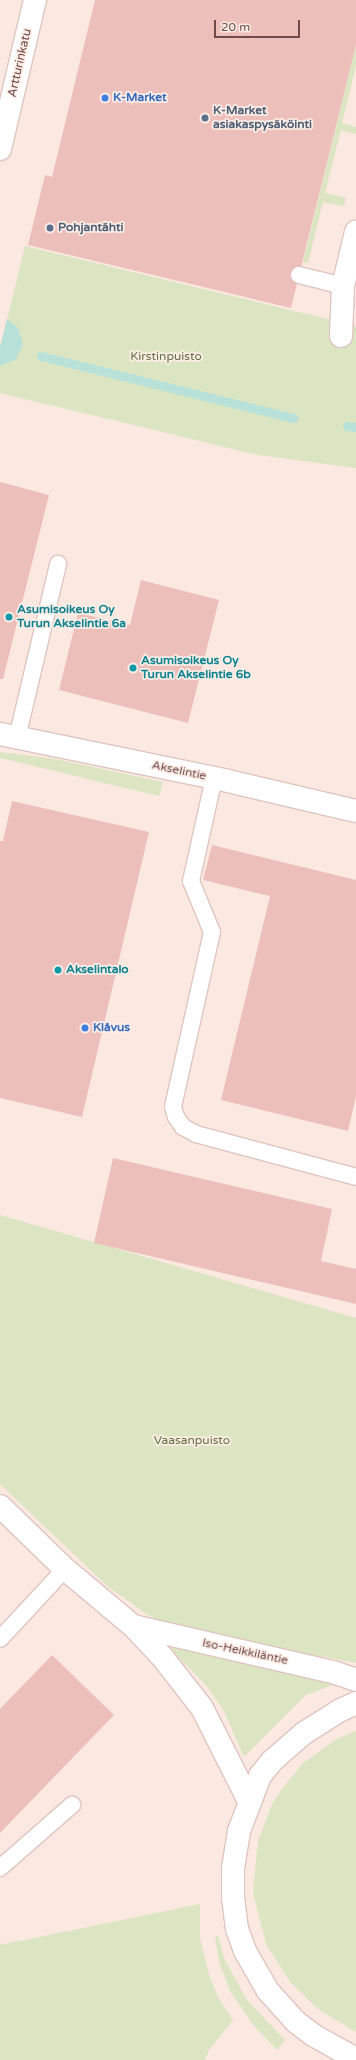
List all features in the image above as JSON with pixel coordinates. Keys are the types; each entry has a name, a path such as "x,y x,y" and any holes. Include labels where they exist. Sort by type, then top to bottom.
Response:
{"street":[{"name":"Artturinkatu","path":"0,149 35,0"},
{"path":"341,336 343,286 356,232"},
{"name":"Akselintie","path":"9,736 214,778 356,811"},
{"name":"Iso-Heikkiläntie","path":"0,1506 65,1569 133,1626 163,1658 202,1708 249,1801"},
{"name":"Iso-Heikkiläntie","path":"133,1626 336,1672 356,1680"},
{"path":"356,1703 326,1718 272,1761 260,1776 239,1830 233,1870 233,1897 237,1929 245,1951 257,1976 281,2007 313,2035 356,2059"}],"lane":[{"path":"299,275 343,286"},
{"path":"9,736 58,564"},
{"path":"214,778 191,882 212,932 173,1107 176,1117 183,1127 196,1134 356,1177"},
{"path":"0,1638 65,1569"},
{"path":"0,1868 72,1805"}],"green space":[{"path":"356,45 356,66 342,123 356,127 356,134 341,130 325,193 346,198 344,206 323,202 308,263 303,262"},
{"name":"Kirstinpuisto","path":"25,246 356,326 356,468 258,455 0,393 0,348"},
{"path":"0,752 55,759 163,782 159,796 0,758"},
{"name":"Vaasanpuisto","path":"0,1215 356,1318 356,1663 179,1629 148,1615 107,1586 0,1484"},
{"path":"175,1646 332,1679 335,1684 306,1695 244,1757 224,1711 206,1685 171,1650"},
{"path":"356,1731 356,2032 318,2009 290,1982 266,1944 253,1893 258,1841 272,1804 303,1763 337,1739"},
{"path":"200,1904 200,1938 210,1978 219,1999 233,2020 209,2050 205,2060 0,2060 0,1945"},
{"path":"215,1936 218,1936 225,1960 247,2000 285,2040 277,2050 254,2026 230,1991 219,1962"}],"water":[{"path":"7,319 18,328 23,344 16,359 0,366 0,347"}],"building":[{"path":"95,0 356,0 356,45 291,308 28,245 45,175 52,177"},
{"path":"0,482 49,495 3,679 0,679"},
{"name":"Asumisoikeus Oy Turun Akselintie 6b","path":"141,580 219,600 188,723 59,690 78,613 130,625"},
{"name":"Akselintalo","path":"12,801 149,832 82,1117 0,1098 0,841 3,841"},
{"path":"212,845 356,880 356,1096 348,1131 221,1100 270,896 203,880"},
{"path":"113,1158 332,1209 321,1261 356,1269 356,1304 94,1243"},
{"path":"52,1655 114,1715 0,1833 0,1709"}],"waterway":[{"path":"41,356 294,418"},
{"path":"347,426 356,427"}],"place":[{"name":"K-Market","path":"105,98"},
{"name":"K-Market asiakaspysäköinti","path":"205,118"},
{"name":"Pohjantähti","path":"50,228"},
{"name":"Asumisoikeus Oy Turun Akselintie 6a","path":"9,617"},
{"name":"Asumisoikeus Oy Turun Akselintie 6b","path":"133,668"},
{"name":"Akselintalo","path":"58,970"},
{"name":"Klåvus","path":"85,1028"}]}
